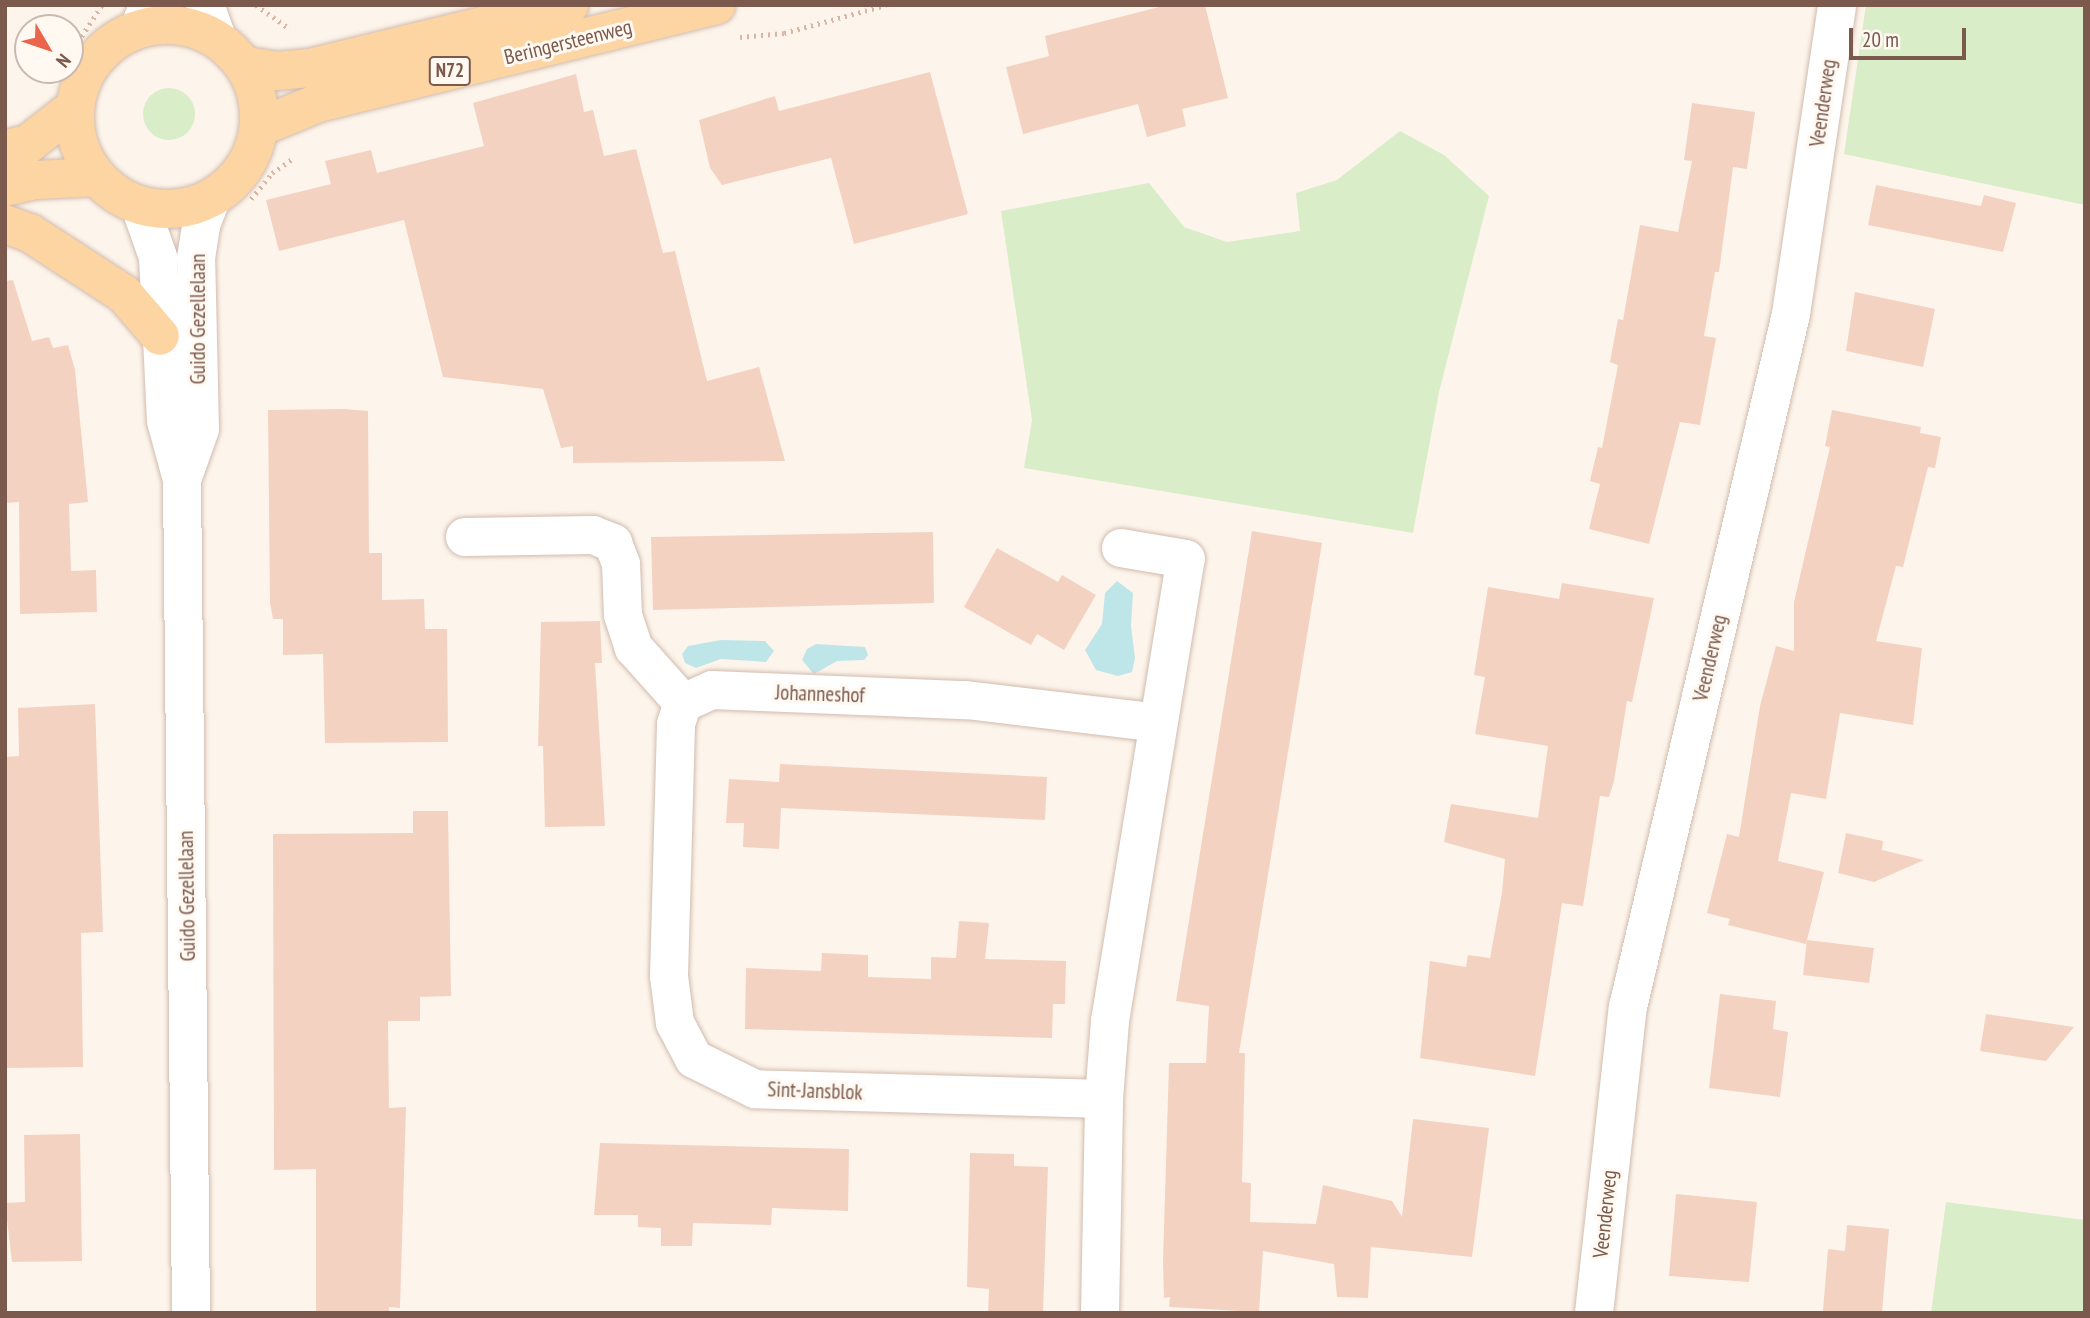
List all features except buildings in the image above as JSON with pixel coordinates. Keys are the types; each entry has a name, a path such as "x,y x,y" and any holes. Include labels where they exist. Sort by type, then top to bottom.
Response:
{"main road":[{"name":"Beringersteenweg","path":"246,66 276,71 310,68 569,5"},
{"name":"Beringersteenweg","path":"260,127 318,103 716,5"},
{"path":"144,16 178,24 210,21 246,66 258,95 260,127 246,164 235,180 211,199 176,209 140,206 116,194 96,177 79,145 74,108 80,82 95,58 144,16"},
{"path":"5,149 28,144 74,108"},
{"path":"5,187 36,180 96,177"},
{"path":"5,224 30,233 124,294 160,336"}],"street":[{"name":"Veenderweg","path":"1594,1313 1628,1007 1791,314 1837,5"},
{"name":"Guido Gezellelaan","path":"182,480 200,429 196,258 201,225 211,199"},
{"name":"Guido Gezellelaan","path":"140,206 158,257 166,421 182,480 191,1313"},
{"path":"466,537 593,535 613,543 621,564 623,615 634,648 683,703"},
{"path":"1100,1313 1104,1099 1110,1021 1186,559 1121,548"},
{"name":"Johanneshof","path":"683,703 712,690 966,700 1159,723"},
{"name":"Sint-Jansblok","path":"683,703 676,724 667,902 675,1023 694,1059 723,1077 755,1089 1104,1099"}],"path":[{"path":"84,33 102,5"}],"green space":[{"path":"1866,5 2085,5 2085,205 1844,154"},
{"path":"169,88 179,90 187,96 193,104 193,124 187,132 179,138 169,140 159,138 151,132 145,124 143,114 145,104 151,96 159,90"},
{"path":"1400,131 1444,155 1489,196 1439,392 1413,533 1024,468 1032,420 1001,211 1149,183 1184,227 1227,242 1300,231 1296,193 1337,180"},
{"path":"1946,1202 2085,1220 2085,1313 1931,1313"}],"water":[{"path":"1117,581 1133,593 1131,626 1135,658 1132,672 1118,676 1096,670 1085,650 1102,624 1105,593"},
{"path":"721,640 765,641 774,651 766,662 721,659 696,668 685,663 682,654 688,646"},
{"path":"816,644 865,647 868,655 864,660 837,661 814,674 802,660 807,649"}]}
